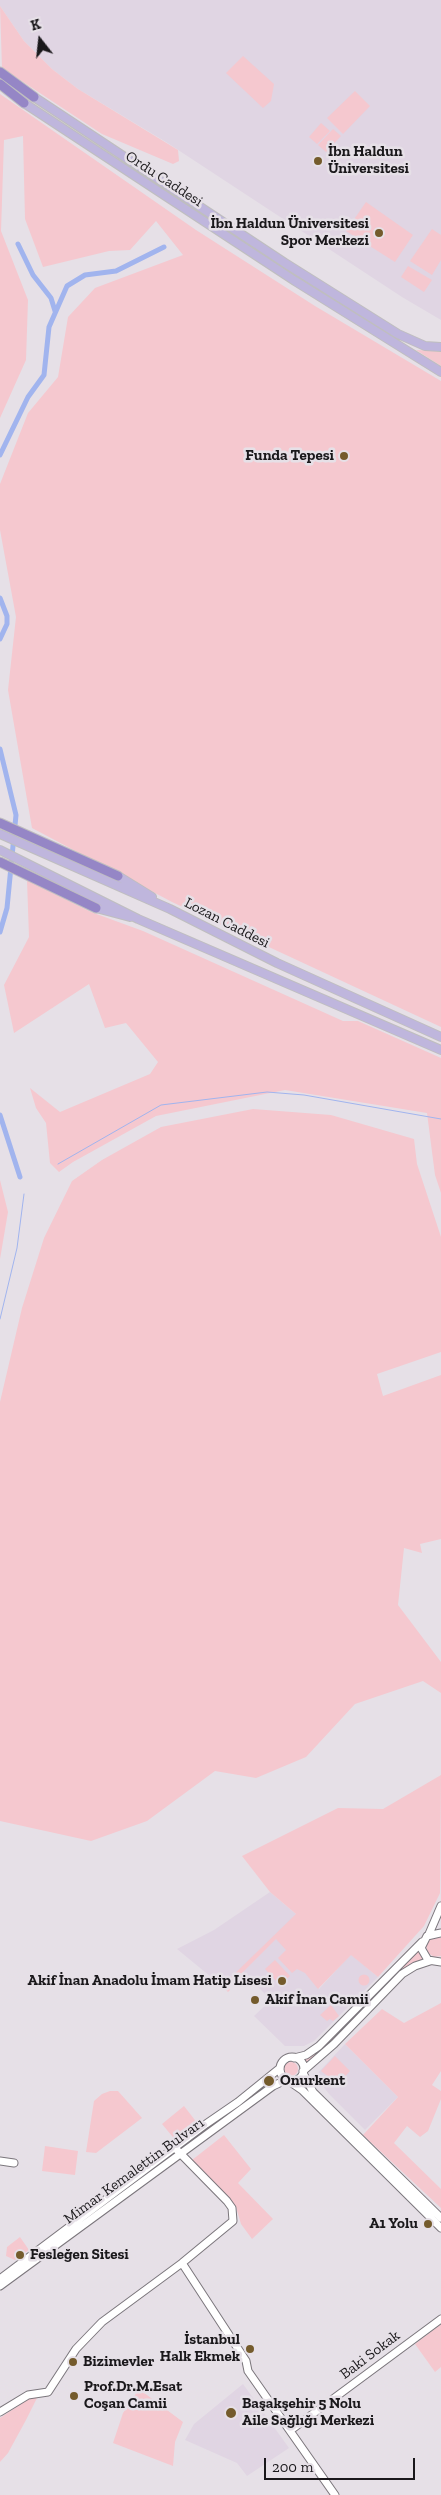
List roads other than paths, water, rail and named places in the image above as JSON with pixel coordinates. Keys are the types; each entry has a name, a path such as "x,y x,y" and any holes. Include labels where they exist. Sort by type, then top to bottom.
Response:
{"highway":[{"path":"0,72 34,97"},
{"path":"0,76 34,97"},
{"path":"0,84 24,103"},
{"path":"0,89 24,103"},
{"path":"0,823 118,876"},
{"path":"0,862 96,908"}],"main road":[{"name":"Ordu Caddesi","path":"34,97 285,263 398,334 425,346 441,347"},
{"name":"Ordu Caddesi","path":"24,103 295,282 441,372"},
{"name":"Lozan Caddesi","path":"0,834 84,870 114,886 170,909 276,963 441,1037"},
{"name":"Lozan Caddesi","path":"0,850 138,919 441,1050"},
{"path":"118,876 170,909"},
{"path":"96,908 138,919"}],"street":[{"path":"292,2058 306,2055 319,2046 422,1942 429,1934 441,1906"},
{"path":"429,1934 441,1933"},
{"path":"422,1942 422,1952 430,1961 441,1962"},
{"name":"Mimar Kemalettin Bulvarı","path":"178,2151 273,2086 287,2080 296,2080 402,1974 415,1966 430,1961"},
{"name":"Mimar Kemalettin Bulvarı","path":"0,2286 178,2151 280,2066 278,2055 292,2058"},
{"path":"292,2058 302,2063 303,2072 313,2092 441,2218"},
{"path":"280,2066 281,2074 302,2090 441,2228"},
{"path":"0,2279 178,2151 226,2200 234,2216 233,2221 182,2263 102,2322 76,2349 48,2392 28,2395 0,2412"},
{"path":"0,2161 14,2163"},
{"path":"182,2263 246,2361 248,2371 335,2495"},
{"name":"Baki Sokak","path":"291,2430 441,2320"}],"waterway":[{"path":"18,244 33,275 51,298 55,311"},
{"path":"0,455 28,397 44,375 49,327 67,286 85,275 116,271 164,247"},
{"path":"0,598 7,616 7,624 0,639"},
{"path":"0,749 16,815 7,908 0,932"},
{"path":"58,1164 161,1105 267,1092 304,1095 441,1119"},
{"path":"0,1115 20,1177"},
{"path":"0,1319 17,1248 24,1194"}],"place":[{"name":"İbn Haldun Üniversitesi","path":"318,161"},
{"name":"İbn Haldun Üniversitesi Spor Merkezi","path":"379,233"},
{"name":"Funda Tepesi","path":"344,456"},
{"name":"Akif İnan Anadolu İmam Hatip Lisesi","path":"282,1981"},
{"name":"Akif İnan Camii","path":"255,2000"},
{"name":"Onurkent","path":"269,2081"},
{"name":"A1 Yolu","path":"428,2224"},
{"name":"Fesleğen Sitesi","path":"20,2255"},
{"name":"İstanbul Halk Ekmek","path":"250,2349"},
{"name":"Bizimevler","path":"73,2362"},
{"name":"Prof.Dr.M.Esat Coşan Camii","path":"74,2396"},
{"name":"Başakşehir 5 Nolu Aile Sağlığı Merkezi","path":"231,2413"}]}
